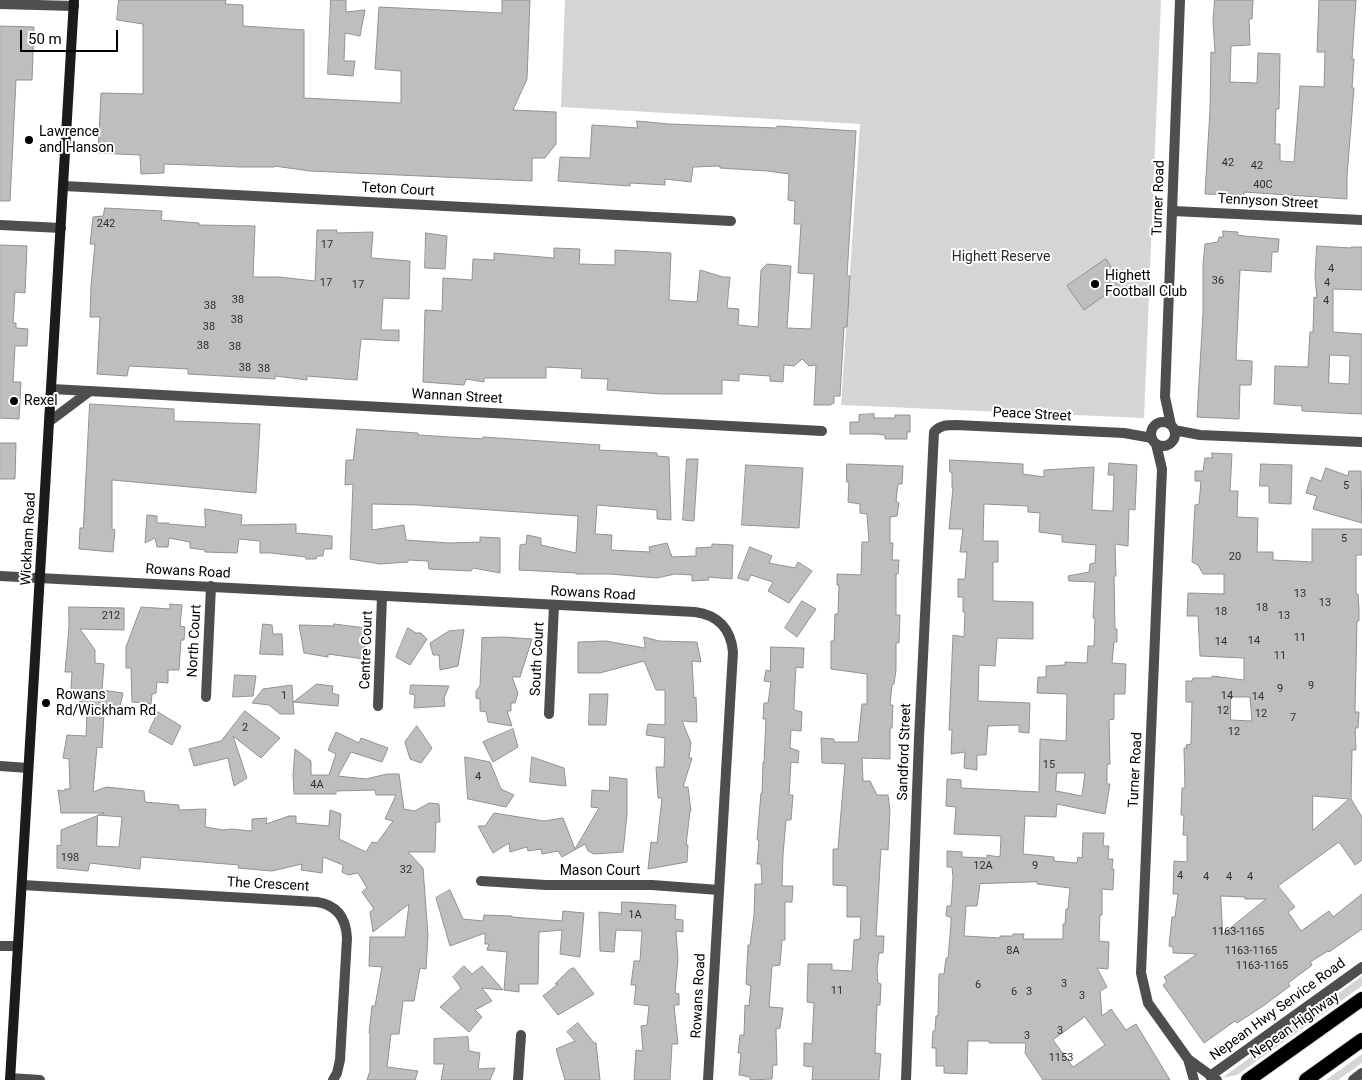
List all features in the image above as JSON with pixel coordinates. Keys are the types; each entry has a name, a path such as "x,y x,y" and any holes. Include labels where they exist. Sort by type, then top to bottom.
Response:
{"highway":[{"name":"Nepean Highway","path":"1248,1080 1362,999"},
{"path":"1306,1080 1362,1040"}],"main road":[{"name":"Wickham Road","path":"10,1079 74,3"}],"street":[{"name":"Turner Road","path":"1180,0 1165,397 1172,435 1162,469 1142,974 1148,1003 1188,1059 1214,1078"},
{"path":"0,4 74,3"},
{"name":"Teton Court","path":"64,186 731,221"},
{"name":"Tennyson Street","path":"1172,211 1362,220"},
{"path":"0,225 61,228"},
{"name":"Wannan Street","path":"52,389 822,431"},
{"path":"50,421 90,391"},
{"name":"Turner Road","path":"1155,425 1165,397"},
{"path":"1172,435 1164,422 1155,425 1152,430 1154,441 1162,446 1172,435 1362,442"},
{"name":"Peace Street","path":"938,428 945,425 956,425 1124,433 1154,441"},
{"name":"Peace Street","path":"1124,433 1155,425"},
{"name":"Sandford Street","path":"906,1080 932,449 934,432 938,428"},
{"name":"Turner Road","path":"1154,441 1162,469"},
{"name":"Rowans Road","path":"0,576 702,613 716,618 728,632 733,652 708,1080"},
{"name":"North Court","path":"206,697 211,586"},
{"name":"Centre Court","path":"378,706 382,596"},
{"name":"South Court","path":"549,714 554,605"},
{"path":"0,766 28,768"},
{"name":"Mason Court","path":"481,881 546,885 652,885 719,890"},
{"name":"The Crescent","path":"22,885 317,902 332,906 337,910 344,922 347,938 340,1060 333,1080"},
{"path":"0,946 18,946"},
{"name":"Nepean Hwy Service Road","path":"1214,1078 1362,967"},
{"path":"518,1080 521,1035"},
{"name":"Turner Road","path":"1188,1059 1194,1080"},
{"path":"1353,1080 1362,1074"},
{"path":"10,1079 40,1080"}],"green space":[{"name":"Highett Reserve","path":"565,0 1161,0 1144,418 841,405 860,124 561,107"},
{"path":"1362,976 1362,986 1237,1075 1222,1078"},
{"path":"1362,1054 1362,1063 1338,1080 1326,1080"}],"building":[{"path":"119,0 226,0 225,4 243,5 243,26 304,30 304,98 401,103 401,71 375,69 379,7 502,13 502,0 530,0 527,79 513,110 556,112 556,144 545,158 532,158 532,181 310,171 274,166 241,167 164,164 164,173 141,174 140,155 98,153 101,93 143,94 143,24 117,20"},
{"path":"331,0 346,0 346,12 365,10 360,36 345,33 344,61 355,61 353,76 328,74"},
{"path":"1215,0 1253,0 1252,19 1249,19 1250,45 1231,46 1230,82 1257,83 1258,53 1280,54 1279,109 1276,109 1275,144 1280,144 1280,161 1294,162 1300,86 1324,87 1325,52 1317,52 1319,0 1356,0 1352,59 1354,59 1352,88 1354,88 1347,199 1244,192 1244,195 1205,194 1211,52 1215,53 1213,21"},
{"path":"0,26 34,27 32,80 16,80 10,201 0,201"},
{"path":"637,121 669,124 777,128 777,126 856,131 847,276 850,276 847,327 844,327 840,396 834,396 834,403 830,405 814,405 816,365 809,366 802,359 794,366 784,365 783,382 770,381 770,376 739,374 739,381 722,380 722,394 662,394 607,390 608,379 581,378 582,369 546,367 546,378 484,378 484,382 466,379 464,385 423,382 425,310 442,311 443,278 472,280 473,259 494,260 494,253 554,258 554,248 580,249 579,264 615,265 615,250 671,253 669,300 697,302 700,270 723,277 730,277 727,308 739,309 738,325 758,327 761,270 767,264 791,266 787,328 811,329 814,274 798,273 801,224 794,224 795,201 788,200 789,174 720,168 720,166 693,167 691,182 665,179 665,185 630,183 630,186 558,181 560,157 590,158 592,125 637,128"},
{"path":"105,208 162,211 161,220 199,223 199,225 255,226 253,277 279,277 315,281 317,230 337,230 337,233 373,232 371,258 410,261 409,299 383,298 381,330 399,330 399,341 361,339 357,380 307,376 307,380 275,376 275,379 188,374 188,369 129,366 127,376 97,374 100,317 90,317 95,244 90,244 93,217 103,216"},
{"path":"1223,231 1238,232 1237,235 1244,236 1279,239 1278,252 1272,252 1271,272 1240,270 1236,360 1252,361 1252,372 1251,385 1240,385 1239,419 1197,417 1205,244 1218,242 1219,237 1223,237"},
{"path":"426,233 447,236 445,269 425,268"},
{"path":"0,245 27,246 25,293 15,292 13,323 16,323 16,328 28,329 27,346 15,346 13,382 21,382 19,419 0,418"},
{"path":"1317,246 1362,247 1362,290 1333,289 1333,332 1362,334 1362,414 1302,411 1302,406 1274,404 1275,366 1308,367 1310,332 1313,332 1314,297 1317,298 1315,277","holes":["1330,355 1350,356 1349,384 1329,383"]},
{"name":"Highett Football Club","path":"1106,259 1122,283 1084,310 1067,286"},
{"path":"90,404 174,409 174,421 260,424 256,493 112,480 112,529 115,530 113,552 79,549 80,528 83,528"},
{"path":"874,414 874,418 895,418 895,415 910,415 910,432 907,432 907,439 885,439 885,435 875,434 850,434 850,422 859,422 859,415"},
{"path":"357,429 418,433 418,435 483,439 483,437 600,445 599,450 657,453 657,456 669,457 671,520 657,519 657,510 597,505 595,534 612,535 611,550 650,552 649,547 667,543 672,557 696,556 696,548 712,547 712,544 733,545 732,579 708,577 709,580 692,581 692,575 675,574 657,578 519,570 520,545 526,544 527,535 541,538 541,545 576,553 578,516 418,505 372,504 372,530 404,525 406,540 449,543 480,542 480,537 500,538 500,573 473,568 471,571 429,569 428,561 408,560 408,562 380,564 350,559 353,484 345,485 346,460 353,460"},
{"path":"0,443 16,443 15,479 0,479"},
{"path":"1212,453 1232,454 1230,491 1238,491 1237,517 1258,518 1257,552 1273,552 1273,560 1312,562 1312,529 1362,529 1362,555 1356,555 1356,594 1358,594 1359,621 1357,621 1355,712 1359,712 1358,728 1355,728 1356,750 1352,750 1351,799 1362,817 1362,860 1355,865 1339,842 1278,886 1295,907 1288,912 1301,931 1329,911 1333,917 1362,894 1362,929 1329,952 1310,962 1311,966 1288,983 1290,986 1263,1006 1237,1023 1235,1021 1204,1043 1163,985 1167,982 1164,977 1197,954 1173,953 1173,947 1169,946 1172,917 1175,917 1178,894 1173,894 1174,861 1187,862 1187,835 1183,835 1184,815 1181,815 1182,788 1185,788 1184,748 1187,748 1186,745 1191,744 1192,702 1186,702 1186,681 1192,681 1193,678 1212,678 1212,676 1244,680 1244,658 1200,656 1198,616 1187,616 1188,593 1224,594 1224,574 1203,574 1198,565 1192,562 1195,505 1199,504 1201,481 1195,481 1195,471 1203,471 1205,458 1212,458","holes":["1231,697 1250,697 1252,721 1231,720","1313,796 1349,799 1313,830","1221,896 1266,899 1223,934"]},
{"path":"687,459 698,459 694,521 683,520"},
{"path":"950,460 1023,464 1023,474 1044,477 1044,470 1094,467 1092,510 1113,511 1114,475 1108,475 1109,463 1137,465 1135,510 1129,509 1128,546 1115,544 1115,629 1117,629 1117,642 1114,642 1112,663 1126,664 1125,694 1114,694 1114,719 1109,720 1110,764 1107,765 1107,784 1110,784 1105,814 1057,804 1056,817 1025,816 1023,854 1054,857 1054,861 1077,863 1078,857 1082,858 1083,833 1104,833 1103,846 1109,846 1108,859 1113,859 1112,869 1114,869 1113,890 1102,889 1099,941 1109,942 1108,969 1097,968 1107,987 1100,991 1102,1016 1111,1009 1126,1030 1136,1024 1170,1080 1043,1080 1025,1053 1026,1043 968,1041 967,1074 944,1073 944,1066 936,1066 936,1048 932,1048 933,1031 935,1031 936,1016 938,1016 939,974 944,974 946,958 948,958 951,924 951,917 946,916 947,906 951,906 953,877 952,867 947,867 947,851 962,852 962,857 987,858 987,855 1000,857 1001,836 954,834 956,807 946,806 947,779 961,780 961,788 1039,792 1040,739 1066,741 1067,694 1037,693 1038,677 1046,677 1046,666 1065,665 1065,662 1087,663 1088,646 1094,646 1095,618 1093,618 1095,582 1069,581 1068,576 1089,572 1090,564 1095,563 1096,545 1062,542 1062,535 1039,532 1040,513 1028,512 1028,506 984,504 983,541 998,541 998,562 993,562 993,601 1033,602 1033,639 997,638 995,666 979,665 978,701 1030,703 1029,733 1019,732 1019,725 988,726 986,755 977,755 977,770 964,768 965,752 951,754 952,730 949,730 953,635 964,637 965,612 963,612 963,597 958,597 958,579 965,579 967,552 960,552 963,529 949,529 953,488 952,473 950,472","holes":["1057,773 1085,773 1082,796 1056,791","1037,882 1037,884 1070,888 1068,909 1066,909 1065,924 1063,924 1063,939 1023,939 1024,934 1000,936 1000,938 964,936 966,906 977,906 980,884","1085,1017 1105,1045 1073,1067 1053,1040"]},
{"path":"847,464 903,466 902,484 898,484 896,501 899,503 897,516 890,517 890,543 893,543 892,560 899,560 898,574 896,574 896,615 900,615 899,643 896,643 896,670 890,705 893,705 892,728 890,728 890,759 862,758 863,781 870,781 877,795 888,795 890,810 888,850 881,849 876,936 884,936 883,953 879,953 877,969 878,983 881,984 880,1005 877,1005 875,1053 881,1054 879,1080 812,1080 813,1067 804,1066 804,1043 812,1044 814,1003 807,1002 808,964 832,964 832,970 852,971 854,940 860,939 861,917 847,917 847,886 833,885 833,849 838,849 845,764 822,763 821,738 834,739 834,742 858,742 862,704 867,704 867,674 831,669 831,641 834,641 835,614 838,614 839,585 837,585 837,574 861,575 862,542 869,542 867,514 860,513 860,504 848,502 849,482 847,482"},
{"path":"1261,464 1292,465 1291,504 1269,503 1269,486 1260,486"},
{"path":"746,465 803,468 799,528 742,525"},
{"path":"1326,468 1348,476 1349,471 1361,471 1362,523 1313,509 1317,496 1306,493 1311,477 1321,481"},
{"path":"205,509 242,515 241,525 296,524 296,533 332,536 332,549 324,549 323,556 317,556 316,559 306,559 306,557 260,553 260,541 239,539 237,553 205,552 205,550 190,548 190,542 169,538 168,547 157,547 155,538 145,543 147,515 157,516 157,523 205,527"},
{"path":"750,547 772,556 769,563 795,568 798,562 812,571 789,603 768,591 773,582 751,575 748,581 738,578"},
{"path":"802,601 816,609 797,637 785,628"},
{"path":"170,604 182,605 180,626 185,627 184,640 181,640 179,670 168,670 168,683 157,682 156,693 152,694 151,704 132,702 131,668 126,668 126,647 141,607 170,609"},
{"path":"69,607 124,608 124,630 80,629 95,650 95,663 104,664 102,690 123,693 118,715 104,714 102,748 97,747 93,792 106,787 144,791 145,802 179,805 179,810 206,809 205,827 224,830 252,831 252,819 267,818 266,824 289,816 296,816 296,823 329,826 330,810 341,814 339,839 366,852 372,842 377,843 393,821 385,819 396,795 376,795 375,790 336,791 336,794 294,794 295,749 311,761 311,775 329,775 336,754 328,750 336,732 359,743 361,738 388,748 382,762 351,752 338,776 366,779 387,774 399,774 404,809 415,811 429,803 439,804 440,822 436,822 435,852 408,852 423,868 428,935 426,969 420,968 414,1001 403,1001 399,1034 391,1034 387,1067 418,1071 415,1080 367,1080 370,1071 369,1033 372,1006 375,1006 382,967 369,966 370,937 405,937 409,904 373,932 370,912 374,909 362,892 367,888 358,873 348,875 342,872 343,865 323,857 322,873 301,870 302,864 272,871 238,868 239,865 141,857 140,869 90,863 88,871 57,868 57,845 61,846 61,830 98,815 97,846 119,847 122,817 99,815 104,813 61,813 58,790 70,789 69,759 63,758 67,735 86,736 87,712 79,712 80,699 71,688 72,672 65,672"},
{"path":"263,624 272,625 273,634 282,634 283,655 260,654"},
{"path":"334,624 366,628 364,659 328,654 328,657 304,653 299,625 334,626"},
{"path":"408,628 416,633 421,633 427,639 410,665 396,657"},
{"path":"464,630 458,666 440,670 439,655 433,655 430,643 449,631"},
{"path":"644,637 659,641 697,642 701,662 692,661 697,722 682,721 691,743 689,758 692,758 683,787 688,787 691,811 686,845 688,845 687,862 648,869 651,842 657,843 662,798 658,798 656,767 664,767 665,738 646,735 648,724 665,725 665,690 656,690 644,661 600,673 578,673 578,642 606,641 645,648"},
{"path":"482,638 532,639 520,677 512,677 518,693 515,703 511,703 511,711 507,711 512,726 488,722 486,712 480,711 480,699 476,698 476,691 480,686"},
{"path":"771,647 804,648 803,668 796,667 794,704 794,710 802,712 801,731 791,730 790,748 799,751 798,763 791,762 789,795 793,795 791,820 786,820 783,855 782,886 793,886 792,902 785,902 785,940 782,940 780,965 772,966 769,1007 783,1008 780,1028 776,1029 777,1065 773,1065 772,1079 750,1080 750,1077 739,1075 741,1053 738,1053 740,1035 744,1035 745,1005 749,1006 751,986 746,984 748,945 750,945 754,915 755,884 762,884 761,864 757,864 759,840 757,840 764,763 766,719 763,719 764,703 768,703 771,682 764,681 766,670 770,671"},
{"path":"235,675 256,676 253,696 233,697"},
{"path":"317,684 333,686 332,693 339,695 338,706 293,702"},
{"path":"292,685 294,714 280,714 269,705 252,703 263,689"},
{"path":"411,685 449,686 444,698 445,706 414,708 415,695 410,694"},
{"path":"590,694 608,694 606,725 589,725"},
{"path":"245,711 280,738 261,758 233,736 247,778 234,786 228,758 194,766 189,749 221,741"},
{"path":"158,712 181,726 172,745 149,732"},
{"path":"417,726 432,748 421,763 410,759 405,742"},
{"path":"513,729 518,747 493,762 483,742"},
{"path":"465,757 490,762 501,789 514,795 506,807 468,799"},
{"path":"532,757 564,768 566,786 530,782"},
{"path":"610,777 627,779 627,815 623,852 594,854 588,851 585,844 562,857 558,851 542,854 541,849 528,851 527,847 510,852 509,843 493,853 478,826 485,826 494,813 544,821 563,818 575,849 599,808 591,807 592,790 609,791"},
{"path":"450,890 463,919 483,921 484,915 562,921 563,911 584,913 580,957 560,954 562,930 539,932 538,984 519,984 519,992 504,990 507,952 487,950 489,944 485,944 485,933 450,946 436,898"},
{"path":"622,902 676,905 675,919 683,920 683,932 676,931 678,959 675,993 679,994 679,1005 674,1005 678,1044 672,1044 670,1080 634,1080 636,1050 643,1051 641,1026 647,1025 649,1006 634,1004 636,985 631,985 634,961 640,961 642,931 616,930 614,952 600,951 599,912 621,914"},
{"path":"464,966 472,974 482,966 503,990 482,988 492,1001 475,1010 482,1017 469,1032 440,1007 461,988 453,977"},
{"path":"574,968 594,994 558,1015 543,996 558,984 555,984 569,970"},
{"path":"578,1023 596,1043 600,1080 565,1080 556,1049 575,1041 567,1032"},
{"path":"468,1037 469,1051 480,1053 478,1069 495,1068 490,1080 441,1080 444,1064 434,1064 434,1039"}],"place":[{"name":"Lawrence and Hanson","path":"29,140"},
{"name":"Highett Football Club","path":"1095,284"},
{"name":"Rexel","path":"14,401"},
{"name":"Rowans Rd/Wickham Rd","path":"46,703"}]}
